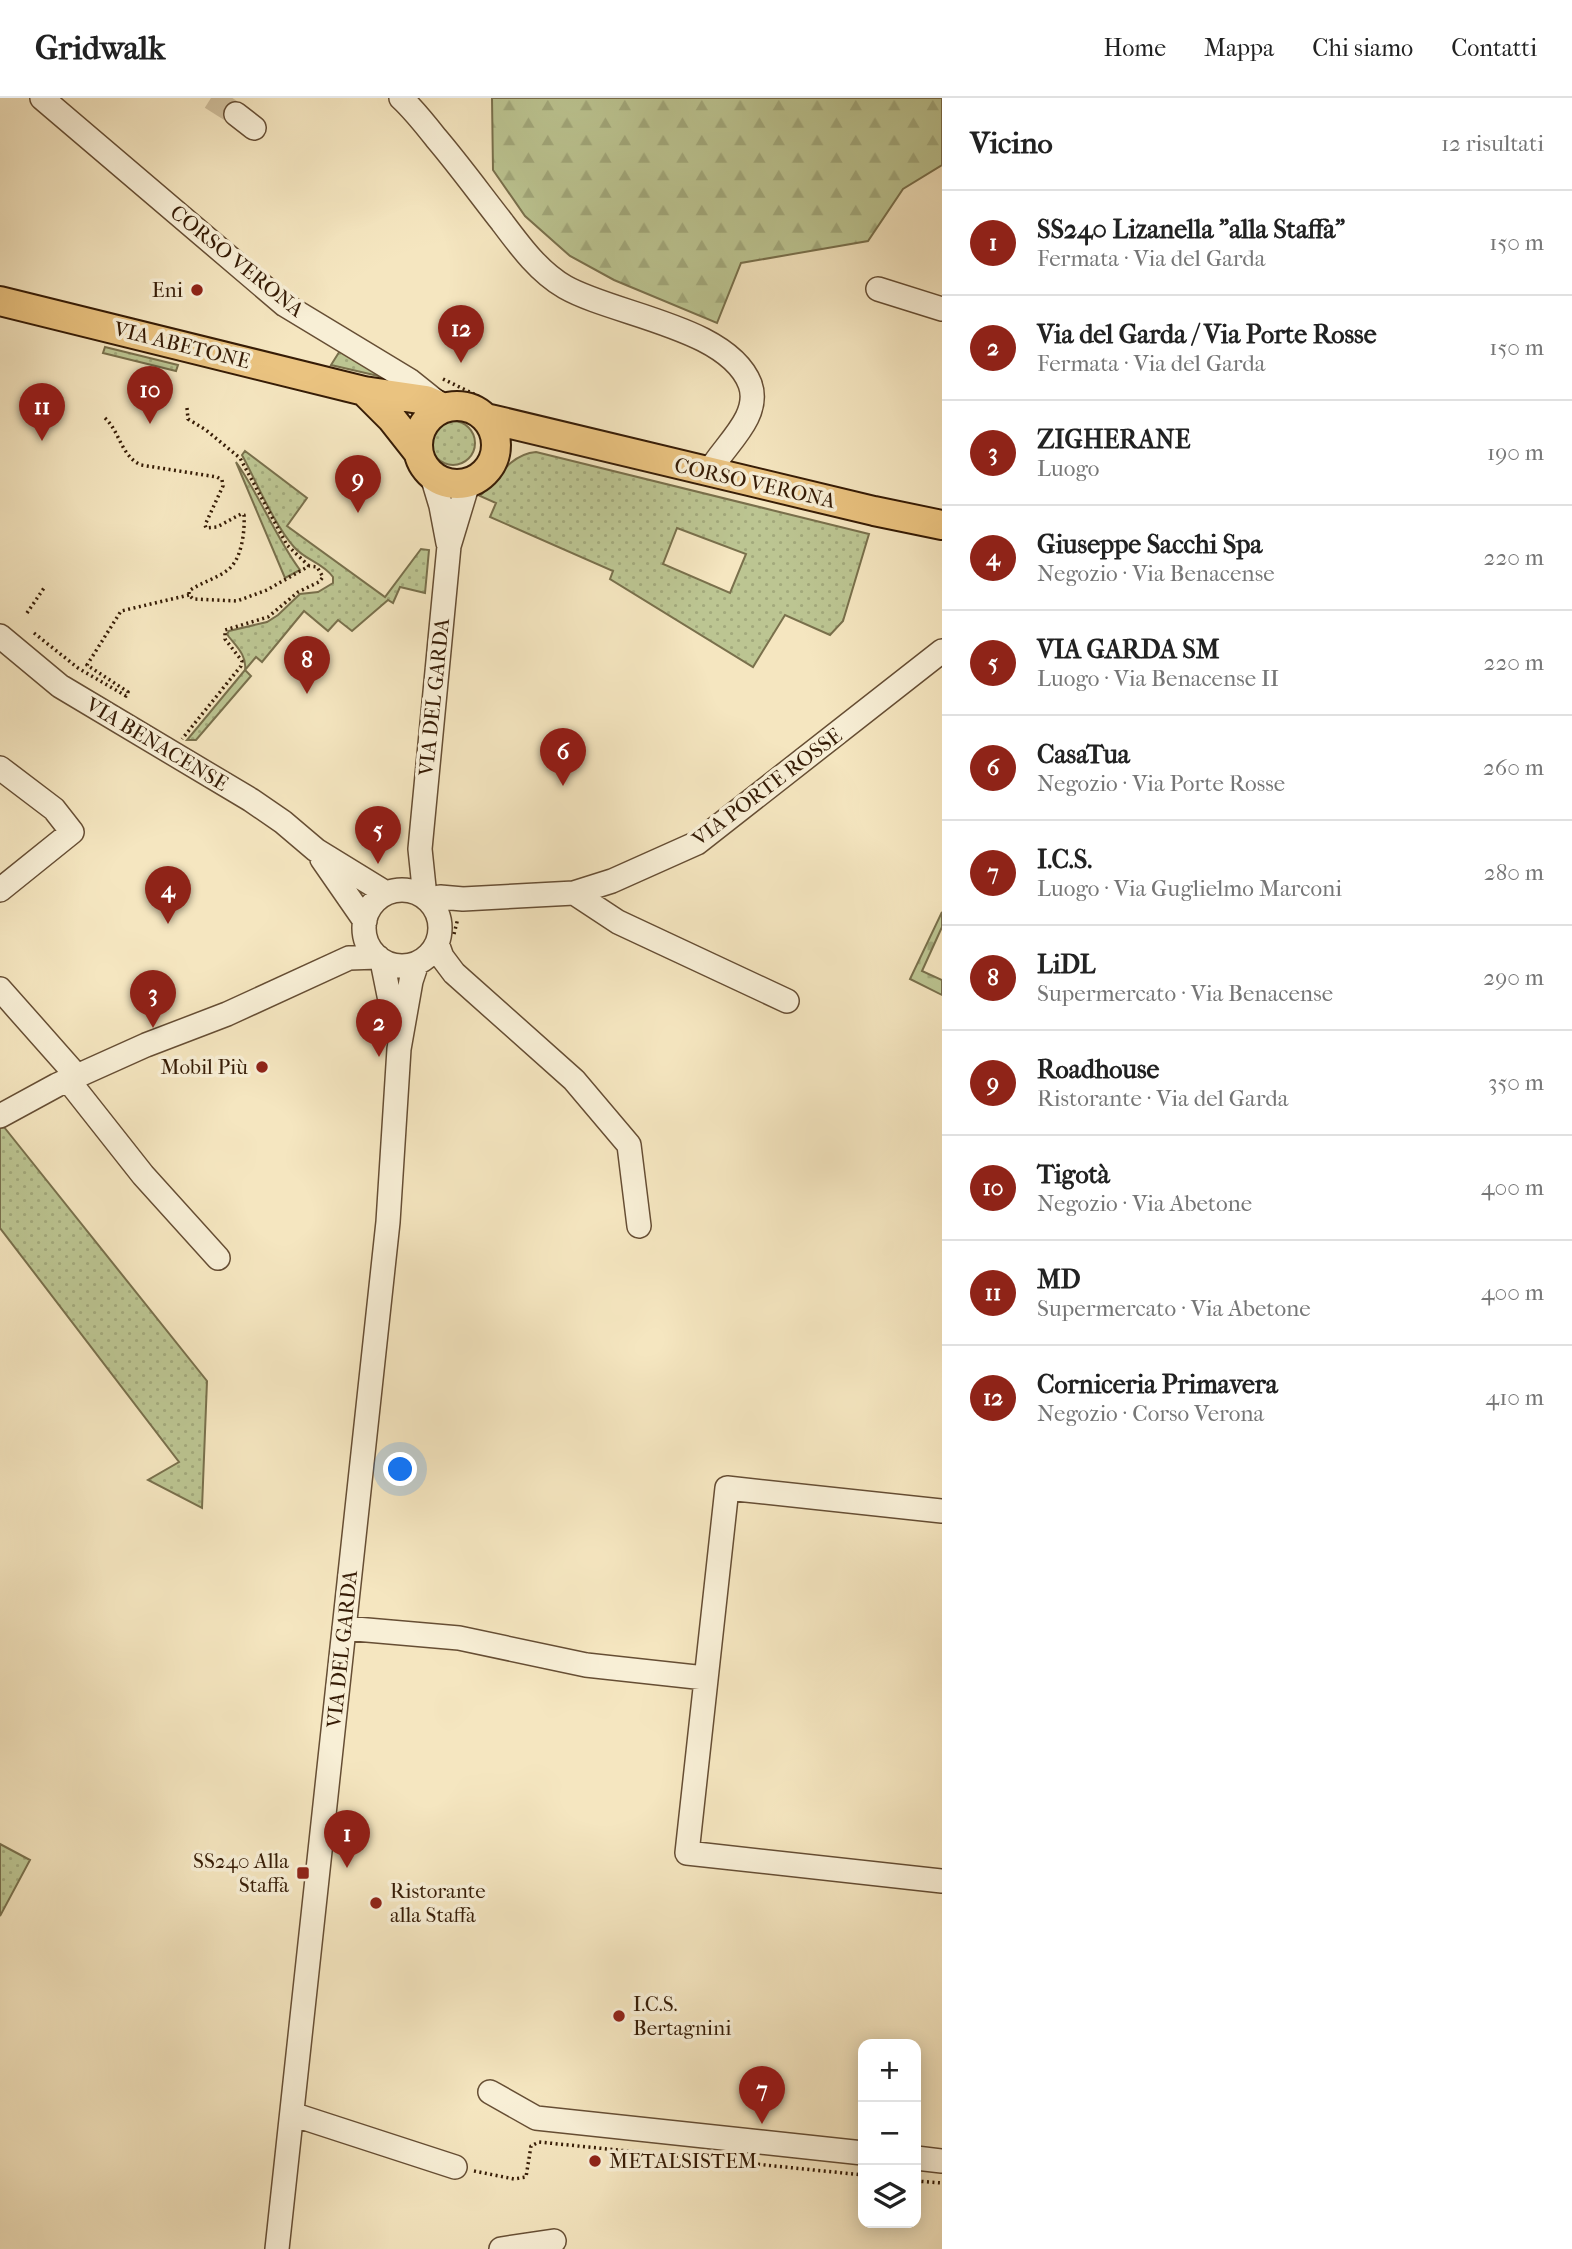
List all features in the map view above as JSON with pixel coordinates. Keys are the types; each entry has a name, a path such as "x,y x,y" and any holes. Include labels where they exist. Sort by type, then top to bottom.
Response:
{"main road":[{"name":"VIA ABETONE","path":"0,301 364,391 426,400 444,408"},
{"path":"364,391 418,452"},
{"path":"455,405 477,411 486,418 494,429 497,441 496,453 486,472 468,483 445,483 432,476 421,462 418,452 418,441 426,421 444,408 455,405"},
{"name":"CORSO VERONA","path":"486,418 942,525"},
{"path":"496,453 527,429"}],"street":[{"name":"CORSO VERONA","path":"42,98 285,305 409,380 444,408"},
{"path":"401,98 460,166 510,233 541,269 563,286 594,301 670,325 701,338 740,368 750,384 752,403 747,419 717,457 709,472"},
{"path":"878,289 942,309"},
{"name":"VIA DEL GARDA","path":"432,476 449,546"},
{"name":"VIA DEL GARDA","path":"431,905 420,849 449,546 468,483"},
{"name":"VIA BENACENSE","path":"5,650 283,822 316,850"},
{"name":"VIA PORTE ROSSE","path":"431,905 463,899 574,893 612,881 697,843 942,651"},
{"path":"0,768 54,809 72,832 0,890"},
{"name":"VIA DEL GARDA","path":"393,891 420,849"},
{"path":"0,1116 73,1078 286,988 349,958 380,959 403,966 419,962 431,953 440,931 431,905 413,891 393,891 316,850"},
{"path":"316,850 365,929 380,959"},
{"path":"349,958 365,929 372,905 393,891"},
{"path":"574,893 618,922 787,1001"},
{"path":"437,943 442,957 454,973 574,1080 629,1144 639,1226"},
{"name":"VIA DEL GARDA","path":"380,959 399,1049"},
{"path":"419,962 454,973"},
{"name":"VIA DEL GARDA","path":"277,2249 388,1222 399,1049 411,981 419,962"},
{"path":"0,989 73,1078 144,1175 218,1258"},
{"path":"942,1511 727,1488 687,1853 942,1881"},
{"path":"344,1628 459,1638 586,1665 705,1678"},
{"path":"490,2092 536,2118 858,2152"},
{"path":"292,2114 455,2167"},
{"path":"921,2159 942,2161"},
{"path":"501,2249 554,2241"}],"path":[{"path":"172,751 241,666 242,661 225,639 225,630 268,617 298,592 319,582 323,577 317,567 309,566 287,545 240,458 206,429 188,419 187,408"},
{"path":"106,418 132,461 222,480 223,486 206,528 217,527 241,513 244,515 242,542 236,560 230,568 192,589 189,595"},
{"path":"189,595 193,599 237,601 267,590 309,566"},
{"path":"27,613 44,588"},
{"path":"34,633 78,668 125,696 128,692 87,665 121,611 189,595"},
{"path":"455,2167 514,2179 526,2177 531,2146 539,2142 858,2174"},
{"path":"921,2181 942,2183"}],"green space":[{"path":"492,98 942,98 942,165 903,189 868,241 741,263 717,323 614,280 570,256 525,216 493,170"},
{"path":"343,346 387,378 331,365"},
{"path":"105,347 178,365 176,371 103,353"},
{"path":"453,421 469,427 475,443 469,459 453,465 437,459 431,443 437,427"},
{"path":"245,451 307,498 287,526 385,597 421,549 429,550 425,593 400,587 393,603 388,600 352,631 338,620 328,631 304,611 262,662 256,657 245,670 243,656 227,634 229,631 267,622 300,594 318,592 333,583 333,577 298,551 287,538 242,455"},
{"path":"536,452 869,534 843,621 830,635 785,615 753,667 610,579 613,571 490,517 496,503 480,496 511,463","holes":["677,528 746,554 730,593 663,564"]},
{"path":"236,462 300,570 285,578"},
{"path":"245,670 251,676 196,740 187,740"},
{"path":"942,912 942,927 922,971 942,980 942,995 910,979"},
{"path":"0,1122 207,1381 202,1508 148,1480 179,1462 0,1228"},
{"path":"0,1844 30,1860 0,1916"}],"tunnel":[{"path":"211,98 236,114"}],"place":[{"name":"Eni","path":"197,290"},
{"name":"Corniceria Primavera","path":"461,363"},
{"name":"Tigotà","path":"150,424"},
{"name":"MD","path":"42,441"},
{"name":"Roadhouse","path":"358,513"},
{"name":"LiDL","path":"307,694"},
{"name":"CasaTua","path":"563,786"},
{"name":"VIA GARDA SM","path":"378,864"},
{"name":"Giuseppe Sacchi Spa","path":"168,924"},
{"name":"ZIGHERANE","path":"153,1028"},
{"name":"Via del Garda / Via Porte Rosse","path":"379,1057"},
{"name":"Mobil Più","path":"262,1067"},
{"name":"SS240 Lizanella \"alla Staffa\"","path":"347,1868"},
{"name":"SS240 Alla Staffa","path":"303,1873"},
{"name":"Ristorante alla Staffa","path":"376,1903"},
{"name":"I.C.S. Bertagnini","path":"619,2016"},
{"name":"I.C.S.","path":"762,2124"},
{"name":"METALSISTEM","path":"595,2161"}]}
